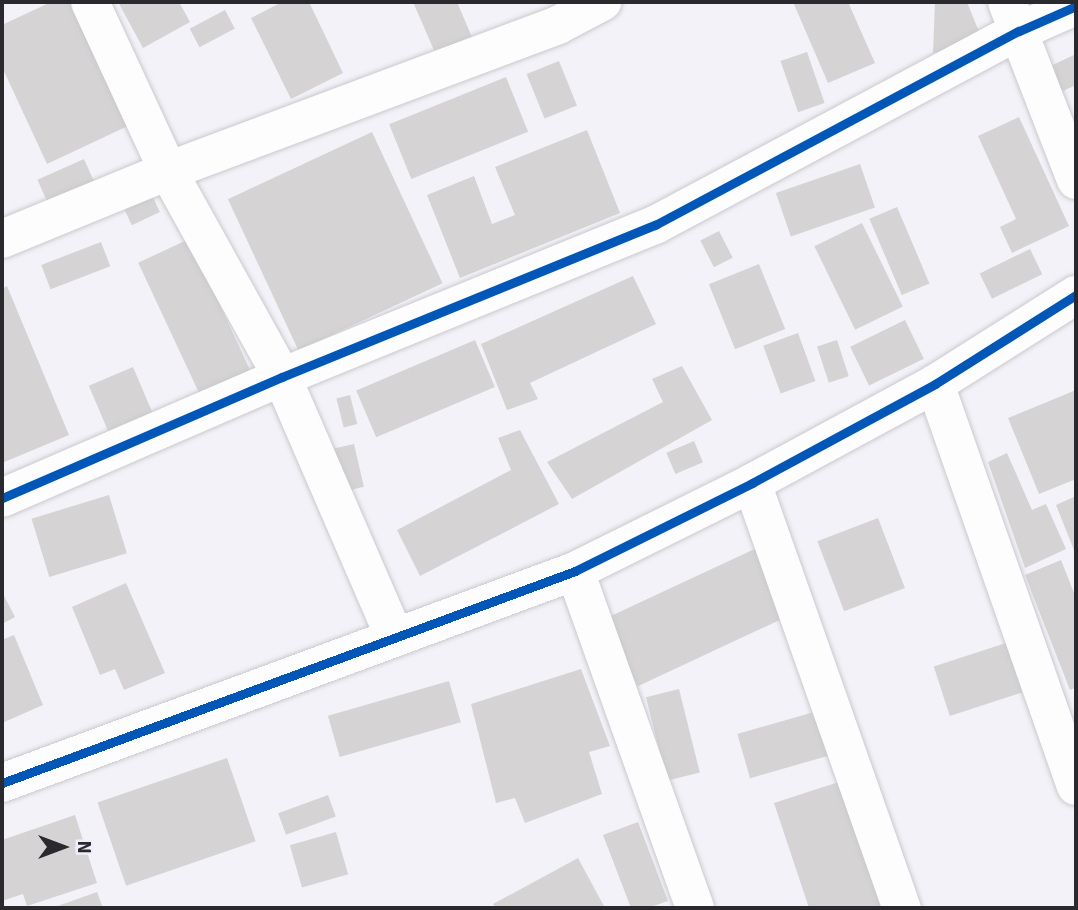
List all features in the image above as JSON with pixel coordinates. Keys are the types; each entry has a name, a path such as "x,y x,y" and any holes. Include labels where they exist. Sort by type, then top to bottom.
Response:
{"street":[{"path":"90,2 168,171 282,377 395,638"},
{"path":"2,239 168,171 558,25 602,2"},
{"path":"2,498 282,377 655,225 1013,16 1076,6"},
{"path":"1013,16 1076,180"},
{"path":"2,783 575,571 752,483 935,384 1076,295"},
{"path":"935,384 1076,786"},
{"path":"752,483 902,908"},
{"path":"575,571 695,908"}],"building":[{"path":"51,2 75,2 132,124 47,164 2,67 2,25"},
{"path":"118,2 179,2 190,22 143,48"},
{"path":"282,2 309,2 343,73 291,99 251,18"},
{"path":"413,2 457,2 474,42 437,57"},
{"path":"793,2 848,2 875,63 828,83"},
{"path":"935,2 967,2 982,39 961,48 933,53"},
{"path":"225,10 235,29 200,47 190,29"},
{"path":"807,52 825,103 798,112 781,61"},
{"path":"1076,54 1076,85 1052,96 1040,71"},
{"path":"559,61 577,106 545,119 527,74"},
{"path":"506,77 528,132 411,179 389,124"},
{"path":"1019,117 1069,226 1012,253 1000,227 1016,219 978,136"},
{"path":"587,130 620,213 460,278 427,195 474,176 492,224 515,215 495,167"},
{"path":"372,132 443,283 298,351 228,199"},
{"path":"84,159 95,184 48,204 37,180"},
{"path":"860,164 875,207 791,236 776,193"},
{"path":"151,193 160,212 132,225 123,206"},
{"path":"897,207 929,283 902,295 869,219"},
{"path":"862,223 903,307 855,330 814,246"},
{"path":"719,231 733,258 714,267 700,241"},
{"path":"189,239 252,375 202,399 138,263"},
{"path":"101,242 110,266 51,289 41,265"},
{"path":"1030,249 1042,274 992,299 980,274"},
{"path":"759,264 785,329 735,349 709,284"},
{"path":"633,276 656,324 530,383 538,399 507,410 481,344"},
{"path":"7,286 69,435 2,463 2,289"},
{"path":"905,320 924,359 869,385 850,347"},
{"path":"798,333 815,381 781,394 763,346"},
{"path":"475,340 495,387 376,437 356,390"},
{"path":"837,340 849,376 829,383 817,346"},
{"path":"682,366 712,420 572,499 547,462 663,402 652,379"},
{"path":"133,367 152,412 108,431 89,386"},
{"path":"1076,390 1076,479 1039,494 1008,418"},
{"path":"350,395 357,424 344,427 336,398"},
{"path":"520,430 559,504 420,576 397,530 511,470 498,438"},
{"path":"694,441 703,462 675,474 666,453"},
{"path":"354,444 364,487 340,492 330,450"},
{"path":"1007,453 1032,510 1046,504 1066,549 1025,568 988,462"},
{"path":"109,495 127,553 49,577 32,519"},
{"path":"1076,496 1076,555 1056,505"},
{"path":"878,518 905,588 844,611 817,541"},
{"path":"761,546 793,614 638,686 606,618"},
{"path":"1061,560 1076,598 1076,687 1070,690 1025,575"},
{"path":"126,583 165,673 124,690 115,669 100,675 72,607"},
{"path":"2,592 15,617 2,624"},
{"path":"14,635 43,705 2,723 2,640"},
{"path":"1006,643 1022,692 950,716 934,666"},
{"path":"581,669 610,746 589,752 602,794 525,823 515,798 496,803 471,704"},
{"path":"449,681 461,722 340,757 328,716"},
{"path":"679,689 700,772 667,781 646,697"},
{"path":"821,710 834,754 750,778 737,734"},
{"path":"227,758 256,841 126,886 97,803"},
{"path":"848,779 889,905 881,908 809,908 774,803"},
{"path":"328,795 336,817 286,835 278,813"},
{"path":"75,815 97,883 27,906 23,894 2,901 2,840"},
{"path":"638,822 668,901 648,908 631,908 603,835"},
{"path":"336,832 348,874 302,888 290,845"},
{"path":"578,858 605,908 496,908 493,904"},
{"path":"97,892 103,908 52,908"}],"cycle path":[{"path":"2,498 282,377 655,225 1019,31 1076,6"},
{"path":"2,783 575,571 752,483 935,384 1076,295"}]}
